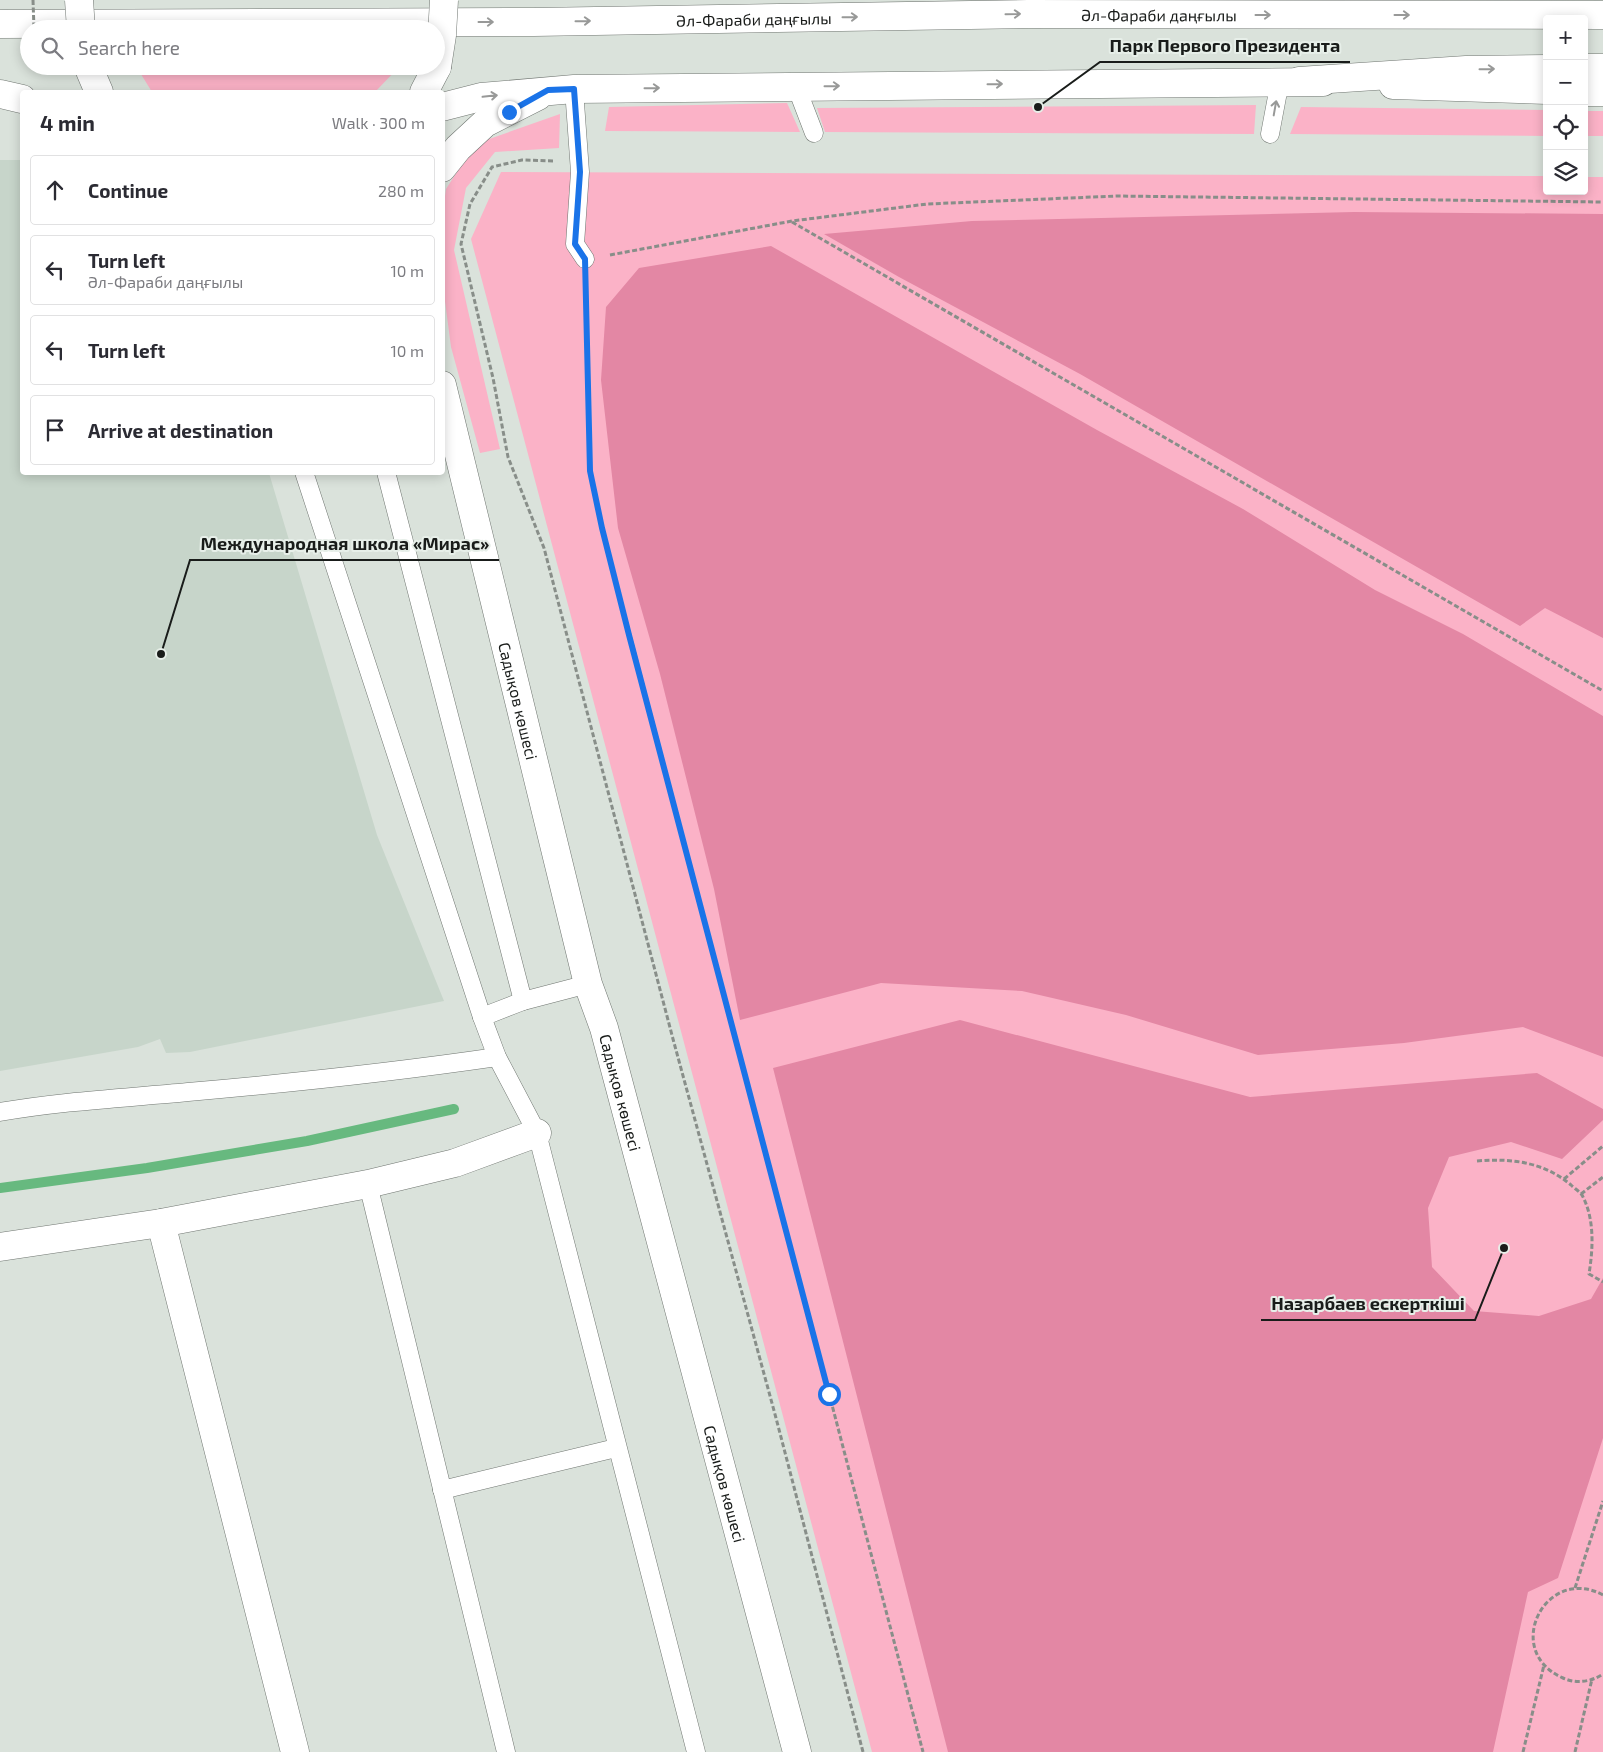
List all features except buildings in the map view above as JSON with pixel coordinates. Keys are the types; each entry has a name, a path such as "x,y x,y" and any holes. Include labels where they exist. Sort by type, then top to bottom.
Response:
{"street":[{"path":"79,0 80,20"},
{"path":"443,20 444,0"},
{"name":"Әл-Фараби даңғылы","path":"445,22 1028,14 1603,15"},
{"name":"Әл-Фараби даңғылы","path":"0,24 20,24"},
{"path":"1588,68 1603,68"},
{"path":"1289,81 1466,70 1543,69"},
{"path":"425,90 432,75"},
{"path":"445,106 481,97 561,90 796,86 1289,81 1543,90"},
{"path":"445,164 458,148 485,123 561,90"},
{"path":"1588,92 1603,92"},
{"path":"0,94 20,99"},
{"name":"Садықов көшесі","path":"445,404 448,422 588,984 604,1028 797,1752"},
{"path":"0,1247 161,1223 368,1184 456,1163 537,1133"},
{"path":"161,1223 295,1752"}],"lane":[{"path":"1270,134 1289,81"},
{"path":"796,86 814,132"},
{"path":"561,90 579,162 575,244 585,259"},
{"path":"305,475 482,1016 497,1058 537,1133 616,1448 696,1752"},
{"path":"387,475 523,1001"},
{"path":"482,1016 523,1001 588,984"},
{"path":"0,1112 79,1100 398,1072 497,1058"},
{"path":"368,1184 506,1752"},
{"path":"442,1490 616,1448"}],"path":[{"path":"33,0 34,20"},
{"path":"579,162 522,160 492,168 470,204 461,244 493,378 508,457 544,548 672,1039 776,1418 863,1752"},
{"path":"923,1752 602,528 590,471 585,259 792,221 927,204 1117,196 1603,202"},
{"path":"792,221 1603,691"},
{"path":"1564,1179 1603,1146"},
{"path":"1477,1161 1500,1159 1521,1161 1543,1168 1564,1179 1581,1194 1592,1229 1593,1250 1589,1274 1603,1282"},
{"path":"1581,1194 1603,1177"},
{"path":"1575,1588 1603,1501"},
{"path":"1603,1595 1586,1588 1575,1588 1560,1592 1548,1600 1539,1611 1534,1624 1533,1639 1536,1653 1544,1665 1555,1674 1569,1680 1592,1679 1603,1674"},
{"path":"1523,1752 1544,1665"},
{"path":"1575,1752 1592,1679"}],"shaded area":[{"path":"142,75 391,75 377,90 151,90"},
{"path":"787,103 800,132 605,131 609,107"},
{"path":"1256,105 1254,134 825,132 817,108"},
{"path":"1301,107 1543,110 1543,136 1290,134"},
{"path":"1588,111 1603,111 1603,136 1588,136"},
{"path":"560,114 559,148 495,152 466,188 454,250 500,449 480,453 451,347 445,301 446,189 475,144"},
{"path":"0,160 20,160 20,475 270,475 377,835 444,1001 190,1052 166,1053 160,1039 138,1047 0,1071"},
{"path":"501,172 1543,176 1543,195 1588,195 1588,177 1603,177 1603,1752 872,1752 471,239"},
{"path":"1354,212 1603,214 1603,638 1545,608 1520,626 1080,374 899,277 824,234 972,221"},
{"path":"771,246 1097,430 1243,509 1375,590 1463,634 1603,716 1603,1057 1523,1027 1404,1043 1258,1055 1126,1015 1022,991 881,983 740,1020 714,889 660,674 618,528 601,380 606,307 639,268"},
{"path":"960,1020 1250,1097 1537,1073 1603,1109 1603,1120 1562,1159 1511,1142 1449,1157 1428,1208 1432,1267 1474,1311 1539,1316 1591,1299 1603,1278 1603,1438 1558,1578 1528,1592 1493,1752 948,1752 773,1068"}],"waterway":[{"path":"0,1188 147,1168 307,1141 454,1109"}],"place":[{"name":"Парк Первого Президента","path":"1038,107"},
{"name":"Международная школа «Мирас»","path":"161,654"},
{"name":"Назарбаев ескерткіші","path":"1504,1248"}],"route":[{"path":"509,112 548,90 574,89 580,172 575,244 585,259 590,471 602,528 629,635 829,1394"}]}
